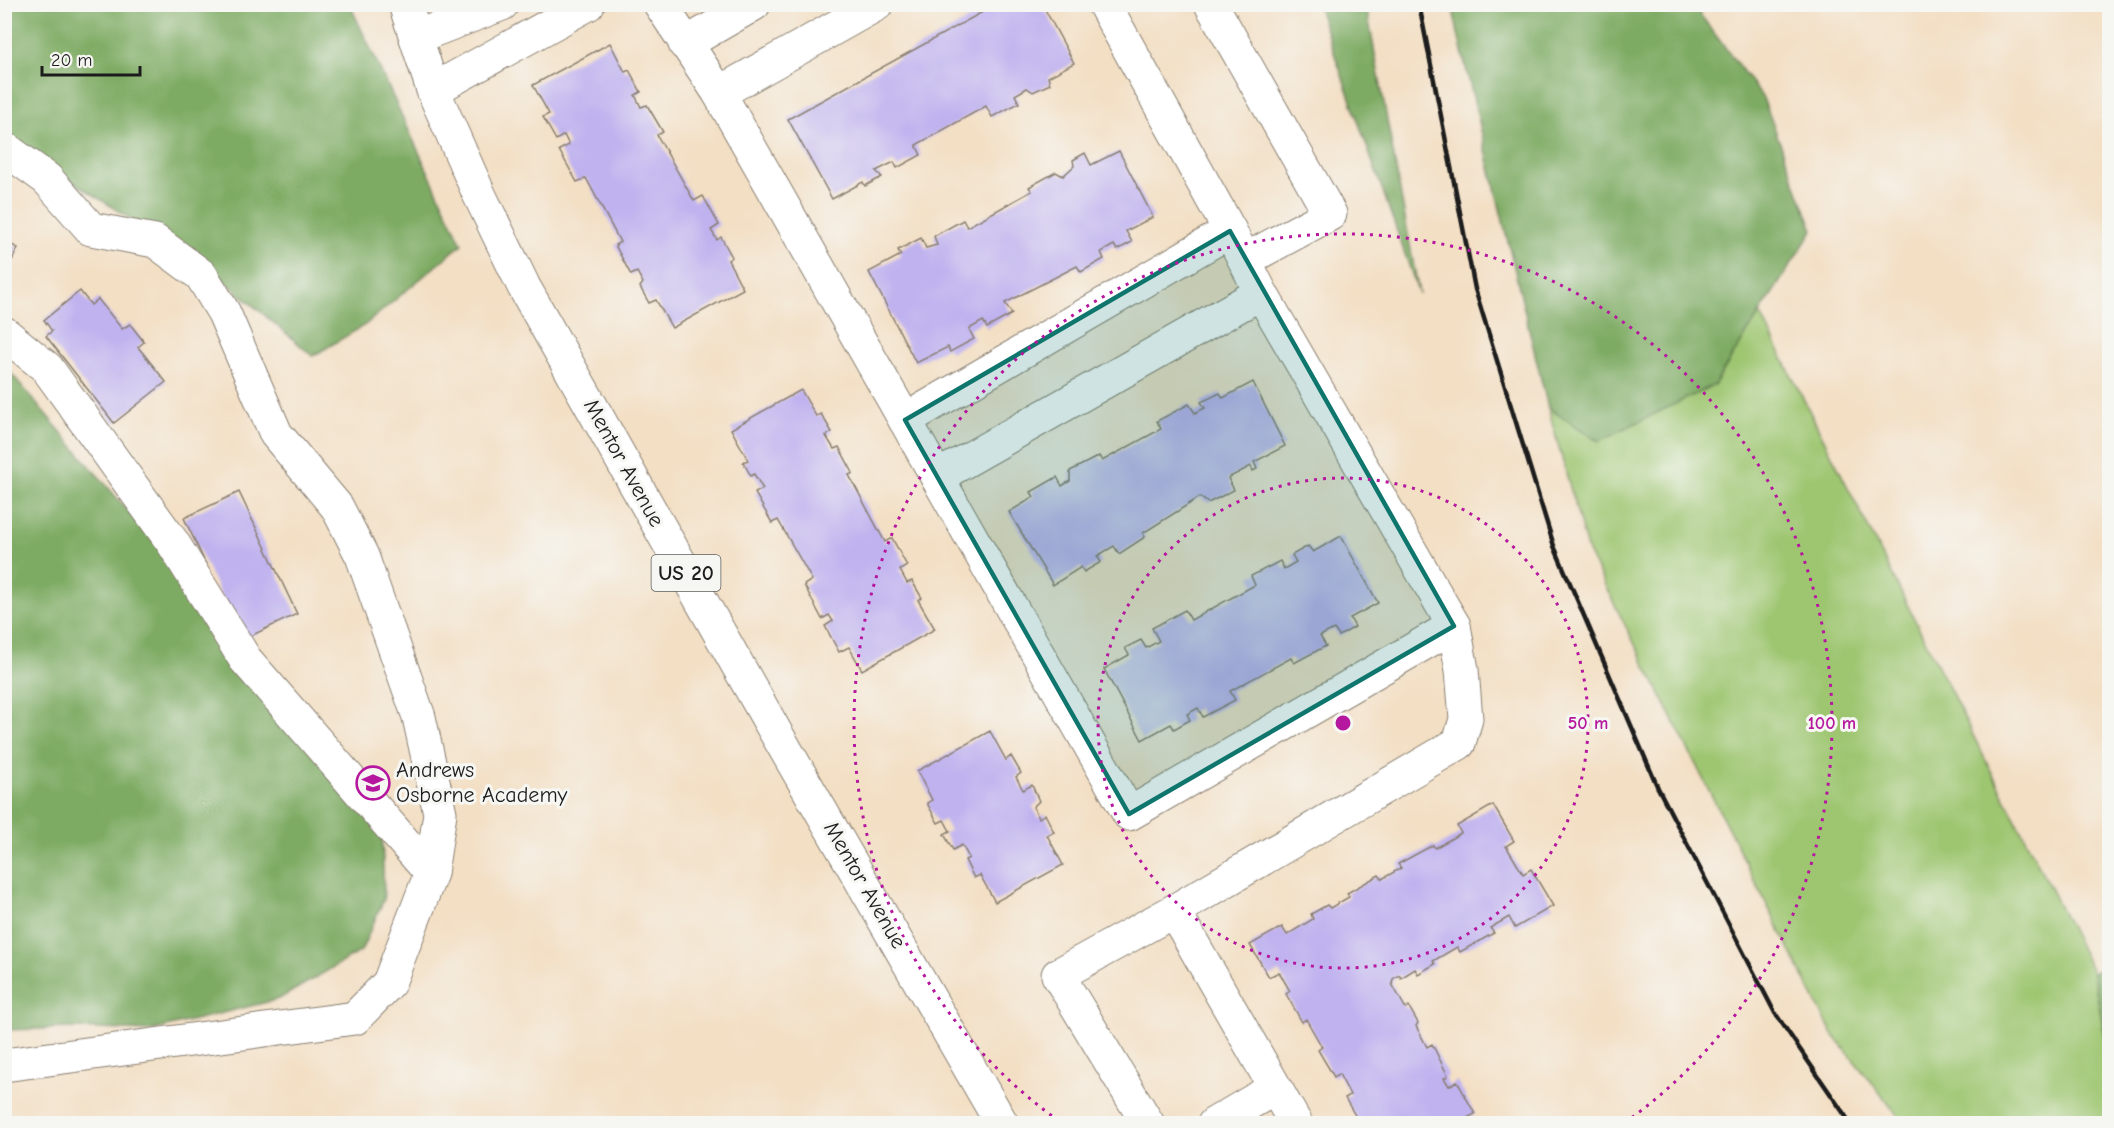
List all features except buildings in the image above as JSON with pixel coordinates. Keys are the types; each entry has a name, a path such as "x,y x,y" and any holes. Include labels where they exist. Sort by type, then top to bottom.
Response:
{"street":[{"name":"Mentor Avenue","path":"405,4 433,90 479,194 524,287 782,743 1002,1124"},
{"path":"416,37 502,4"},
{"path":"433,90 588,4"},
{"path":"660,4 719,93 1129,814 1454,626"},
{"path":"685,44 754,4"},
{"path":"719,93 877,4"},
{"path":"1104,4 1230,231 1261,293 1454,626 1462,670 1466,719 1459,743 1173,911 1058,975 1148,1124"},
{"path":"1211,4 1330,214 1245,260"},
{"path":"4,148 47,179 91,229 155,241 201,274 224,313 276,435 337,507 362,556 419,717 440,813 431,873 389,983 355,1018 4,1065"},
{"path":"905,420 1230,231"},
{"path":"937,477 1261,293"},
{"path":"4,333 47,368 173,543 245,659 431,873"},
{"path":"1173,911 1296,1124"},
{"path":"1214,1124 1275,1088"}],"highlighted area":[{"path":"1230,231 1454,626 1129,814 905,420"}],"green space":[{"path":"4,5 350,5 462,244 365,325 313,356 217,275 51,167 5,144"},
{"path":"1318,5 1366,5 1419,294 1320,13"},
{"path":"1452,5 1693,5 1763,98 1813,230 1714,385 1599,441 1548,408"},
{"path":"1760,313 2093,973 2109,1053 2109,1123 1904,1123 1832,1033 1588,552 1548,408 1599,441 1714,385"},
{"path":"4,365 152,539 382,832 384,899 361,951 279,999 150,1031 75,1028 5,1030"},
{"path":"2109,963 2109,1053 2093,973"}],"railway":[{"path":"1419,4 1475,289 1554,546 1658,788 1775,1013 1851,1124"}],"place":[{"name":"Andrews Osborne Academy","path":"373,783"}]}
